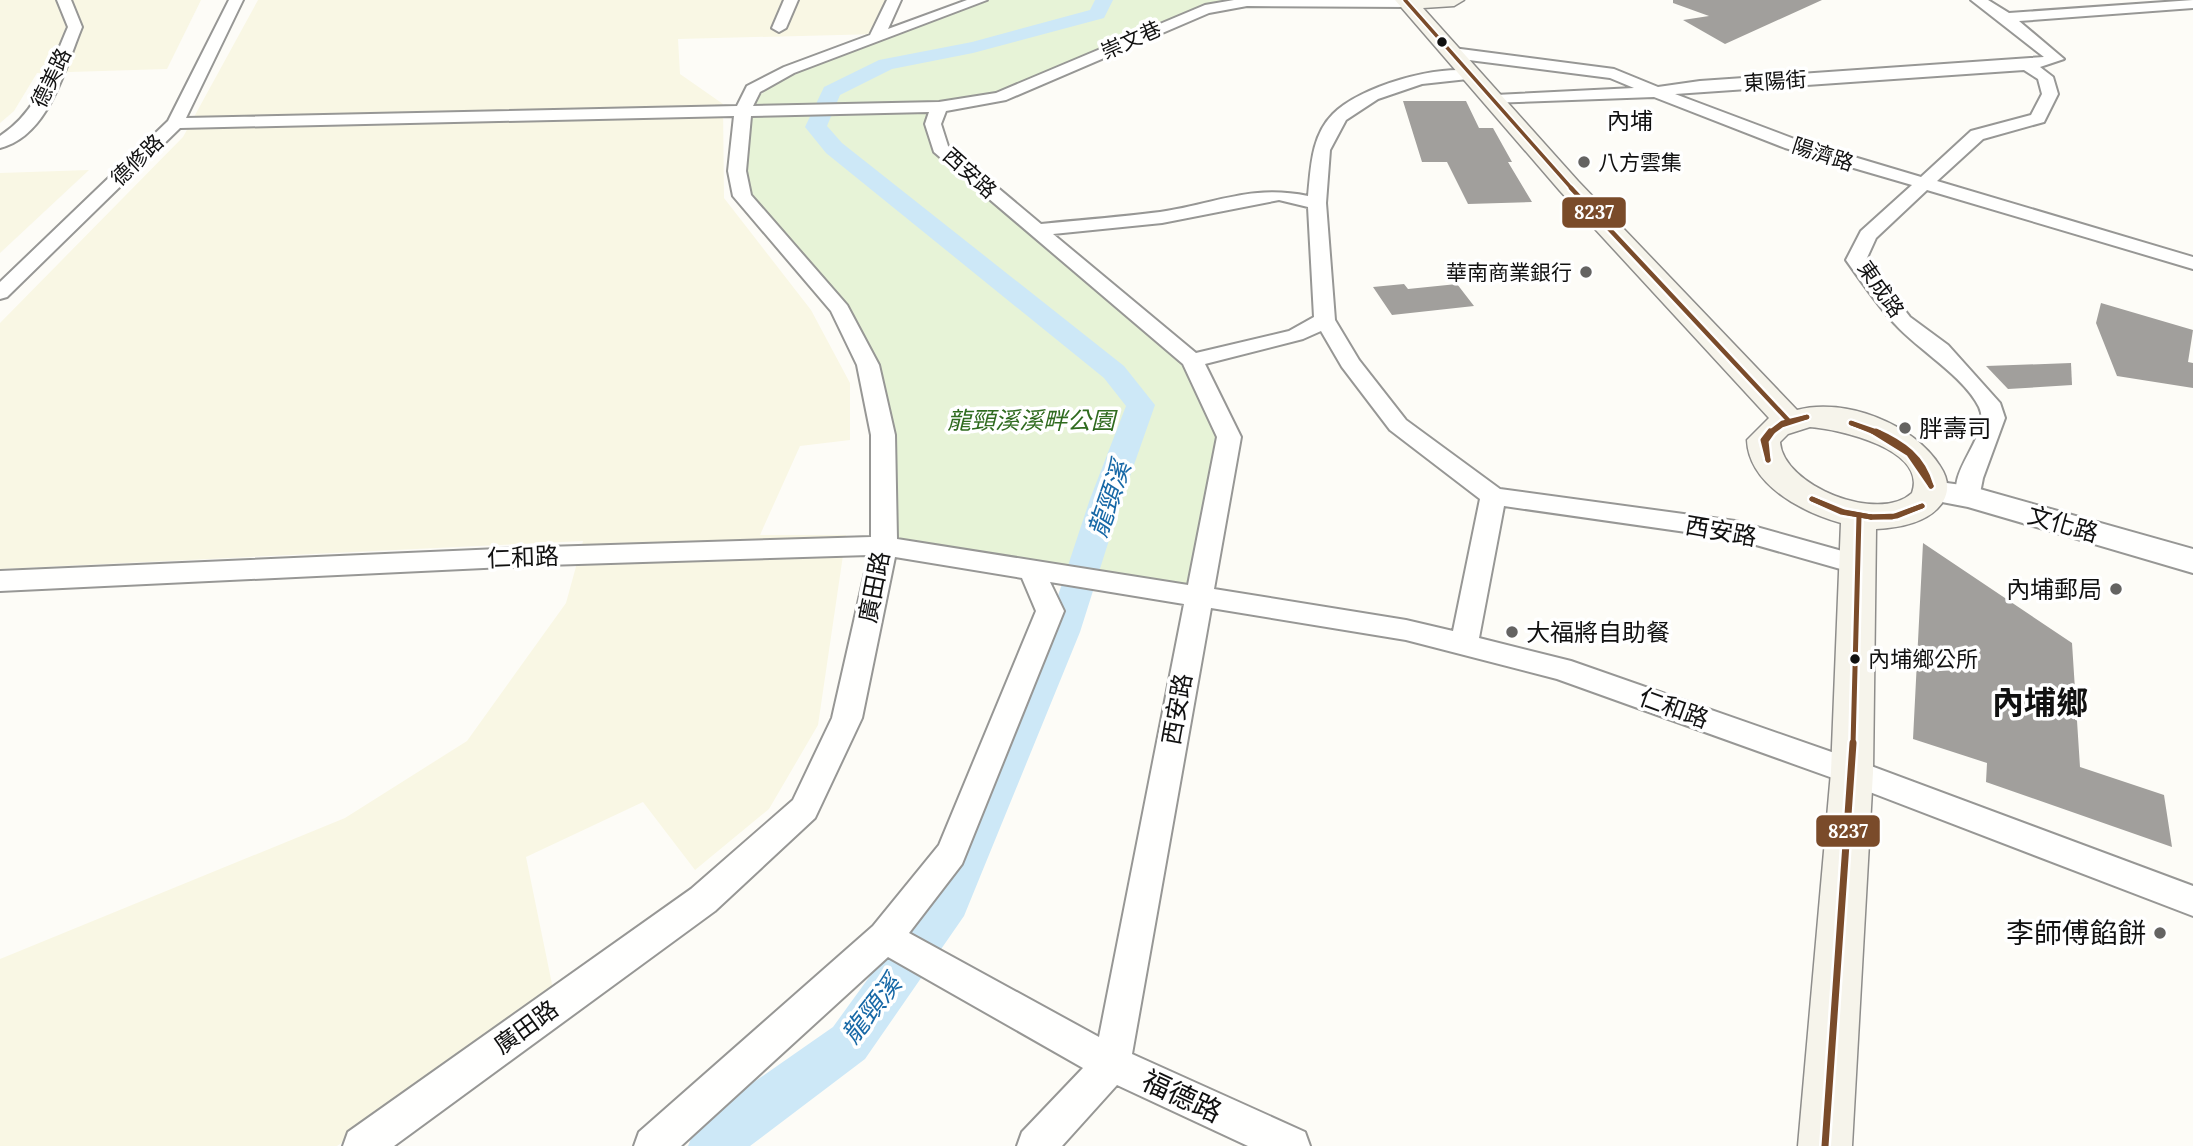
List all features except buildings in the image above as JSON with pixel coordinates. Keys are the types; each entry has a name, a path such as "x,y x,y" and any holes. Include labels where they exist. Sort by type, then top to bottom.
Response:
{"main road":[{"path":"1407,1 1454,0"},
{"path":"1407,1 1569,186 1788,420"},
{"path":"1831,418 1881,433 1919,460 1930,476 1932,491 1925,504 1910,514 1887,518 1859,516 1810,499 1779,478 1766,459 1764,443 1771,429 1788,420 1831,418"},
{"path":"1825,1146 1852,772 1859,516"}],"street":[{"name":"德美路","path":"0,143 25,127 43,102 75,27 64,0"},
{"name":"德修路","path":"0,293 175,123 236,0"},
{"path":"779,28 791,0"},
{"path":"876,38 894,0"},
{"path":"743,110 753,89 789,71 980,0"},
{"path":"1978,0 2006,18 2056,59"},
{"name":"崇文巷","path":"175,123 939,107 1000,97 1205,9 1248,2 1407,1"},
{"path":"2006,18 2193,4"},
{"name":"陽濟路","path":"1453,53 1533,61 1614,74 1764,134 1922,185 2193,264"},
{"name":"東陽街","path":"1495,100 1659,92 1700,86 2027,65 2056,59"},
{"name":"東成路","path":"1969,498 1971,478 1994,418 1989,403 1940,350 1903,321 1856,260 1868,235 1977,135 2038,118 2050,94 2045,76 2027,65"},
{"name":"西安路","path":"1471,75 1420,79 1372,96 1339,117 1321,150 1317,203 1325,320 1350,362 1398,425 1493,495 1735,530 1858,565"},
{"name":"西安路","path":"939,107 933,124 940,148 1192,361 1229,437 1111,1064"},
{"name":"廣田路","path":"362,1146 703,900 804,809 848,718 884,546 883,435 868,365 840,309 786,242 742,196 737,171 743,110"},
{"path":"1037,230 1162,216 1256,197 1279,195 1317,203"},
{"path":"1192,361 1296,335 1325,320"},
{"name":"文化路","path":"1932,491 1969,498 2193,561"},
{"path":"1464,645 1493,495"},
{"name":"仁和路","path":"0,581 546,556 884,546 1406,630 1561,669 1852,772 2193,901"},
{"path":"653,1146 886,937 951,854 1050,611 1037,572"},
{"name":"福德路","path":"899,945 1111,1064 1291,1146"},
{"name":"福德路","path":"1036,1146 1111,1064"}],"shaded area":[{"path":"0,0 201,0 167,69 37,73 14,111 0,123"},
{"path":"258,0 894,0 879,34 678,39 680,74 723,104 724,198 811,310 850,383 850,440 800,446 760,535 846,535 818,725 769,809 695,870 643,802 526,857 554,994 337,1146 0,1146 0,959 345,818 467,741 566,603 583,541 0,569 0,323 183,137"},
{"path":"89,170 0,253 0,173"}],"green space":[{"name":"龍頸溪溪畔公園","path":"979,0 1463,0 1248,2 1205,9 1000,97 939,107 940,148 1192,361 1229,437 1197,598 884,546 883,435 840,309 742,196 743,110 789,70"}],"waterway":[{"name":"龍頸溪","path":"712,1146 758,1108 849,1043 949,902 1063,632 1106,499 1141,405 1114,372 834,148 816,127 831,91 886,64 973,47 1098,14 1104,0"}],"transit line":[{"name":"8237","path":"1405,0 1569,186 1788,420"},
{"name":"8237","path":"1768,460 1763,440 1767,434 1782,423 1807,417"},
{"name":"8237","path":"1768,460 1765,450 1769,435 1782,425 1807,417"},
{"name":"8237","path":"1851,423 1877,431 1912,452 1921,461 1931,486"},
{"name":"8237","path":"1851,423 1899,446 1918,463 1931,486"},
{"name":"8237","path":"1812,499 1844,512 1871,517"},
{"name":"8237","path":"1812,499 1841,512 1871,517"},
{"name":"8237","path":"1871,517 1897,516 1922,506"},
{"name":"8237","path":"1871,517 1892,517 1922,506"},
{"name":"8237","path":"1825,1146 1852,772 1859,516"}],"place":[{"name":"八方雲集","path":"1584,162"},
{"name":"華南商業銀行","path":"1586,272"},
{"name":"胖壽司","path":"1905,428"},
{"name":"內埔郵局","path":"2116,589"},
{"name":"大福將自助餐","path":"1512,632"},
{"name":"內埔鄉公所","path":"1855,659"},
{"name":"李師傅餡餅","path":"2160,933"}],"district":[{"name":"內埔","path":"1630,120"},
{"name":"內埔鄉","path":"2040,702"}]}
